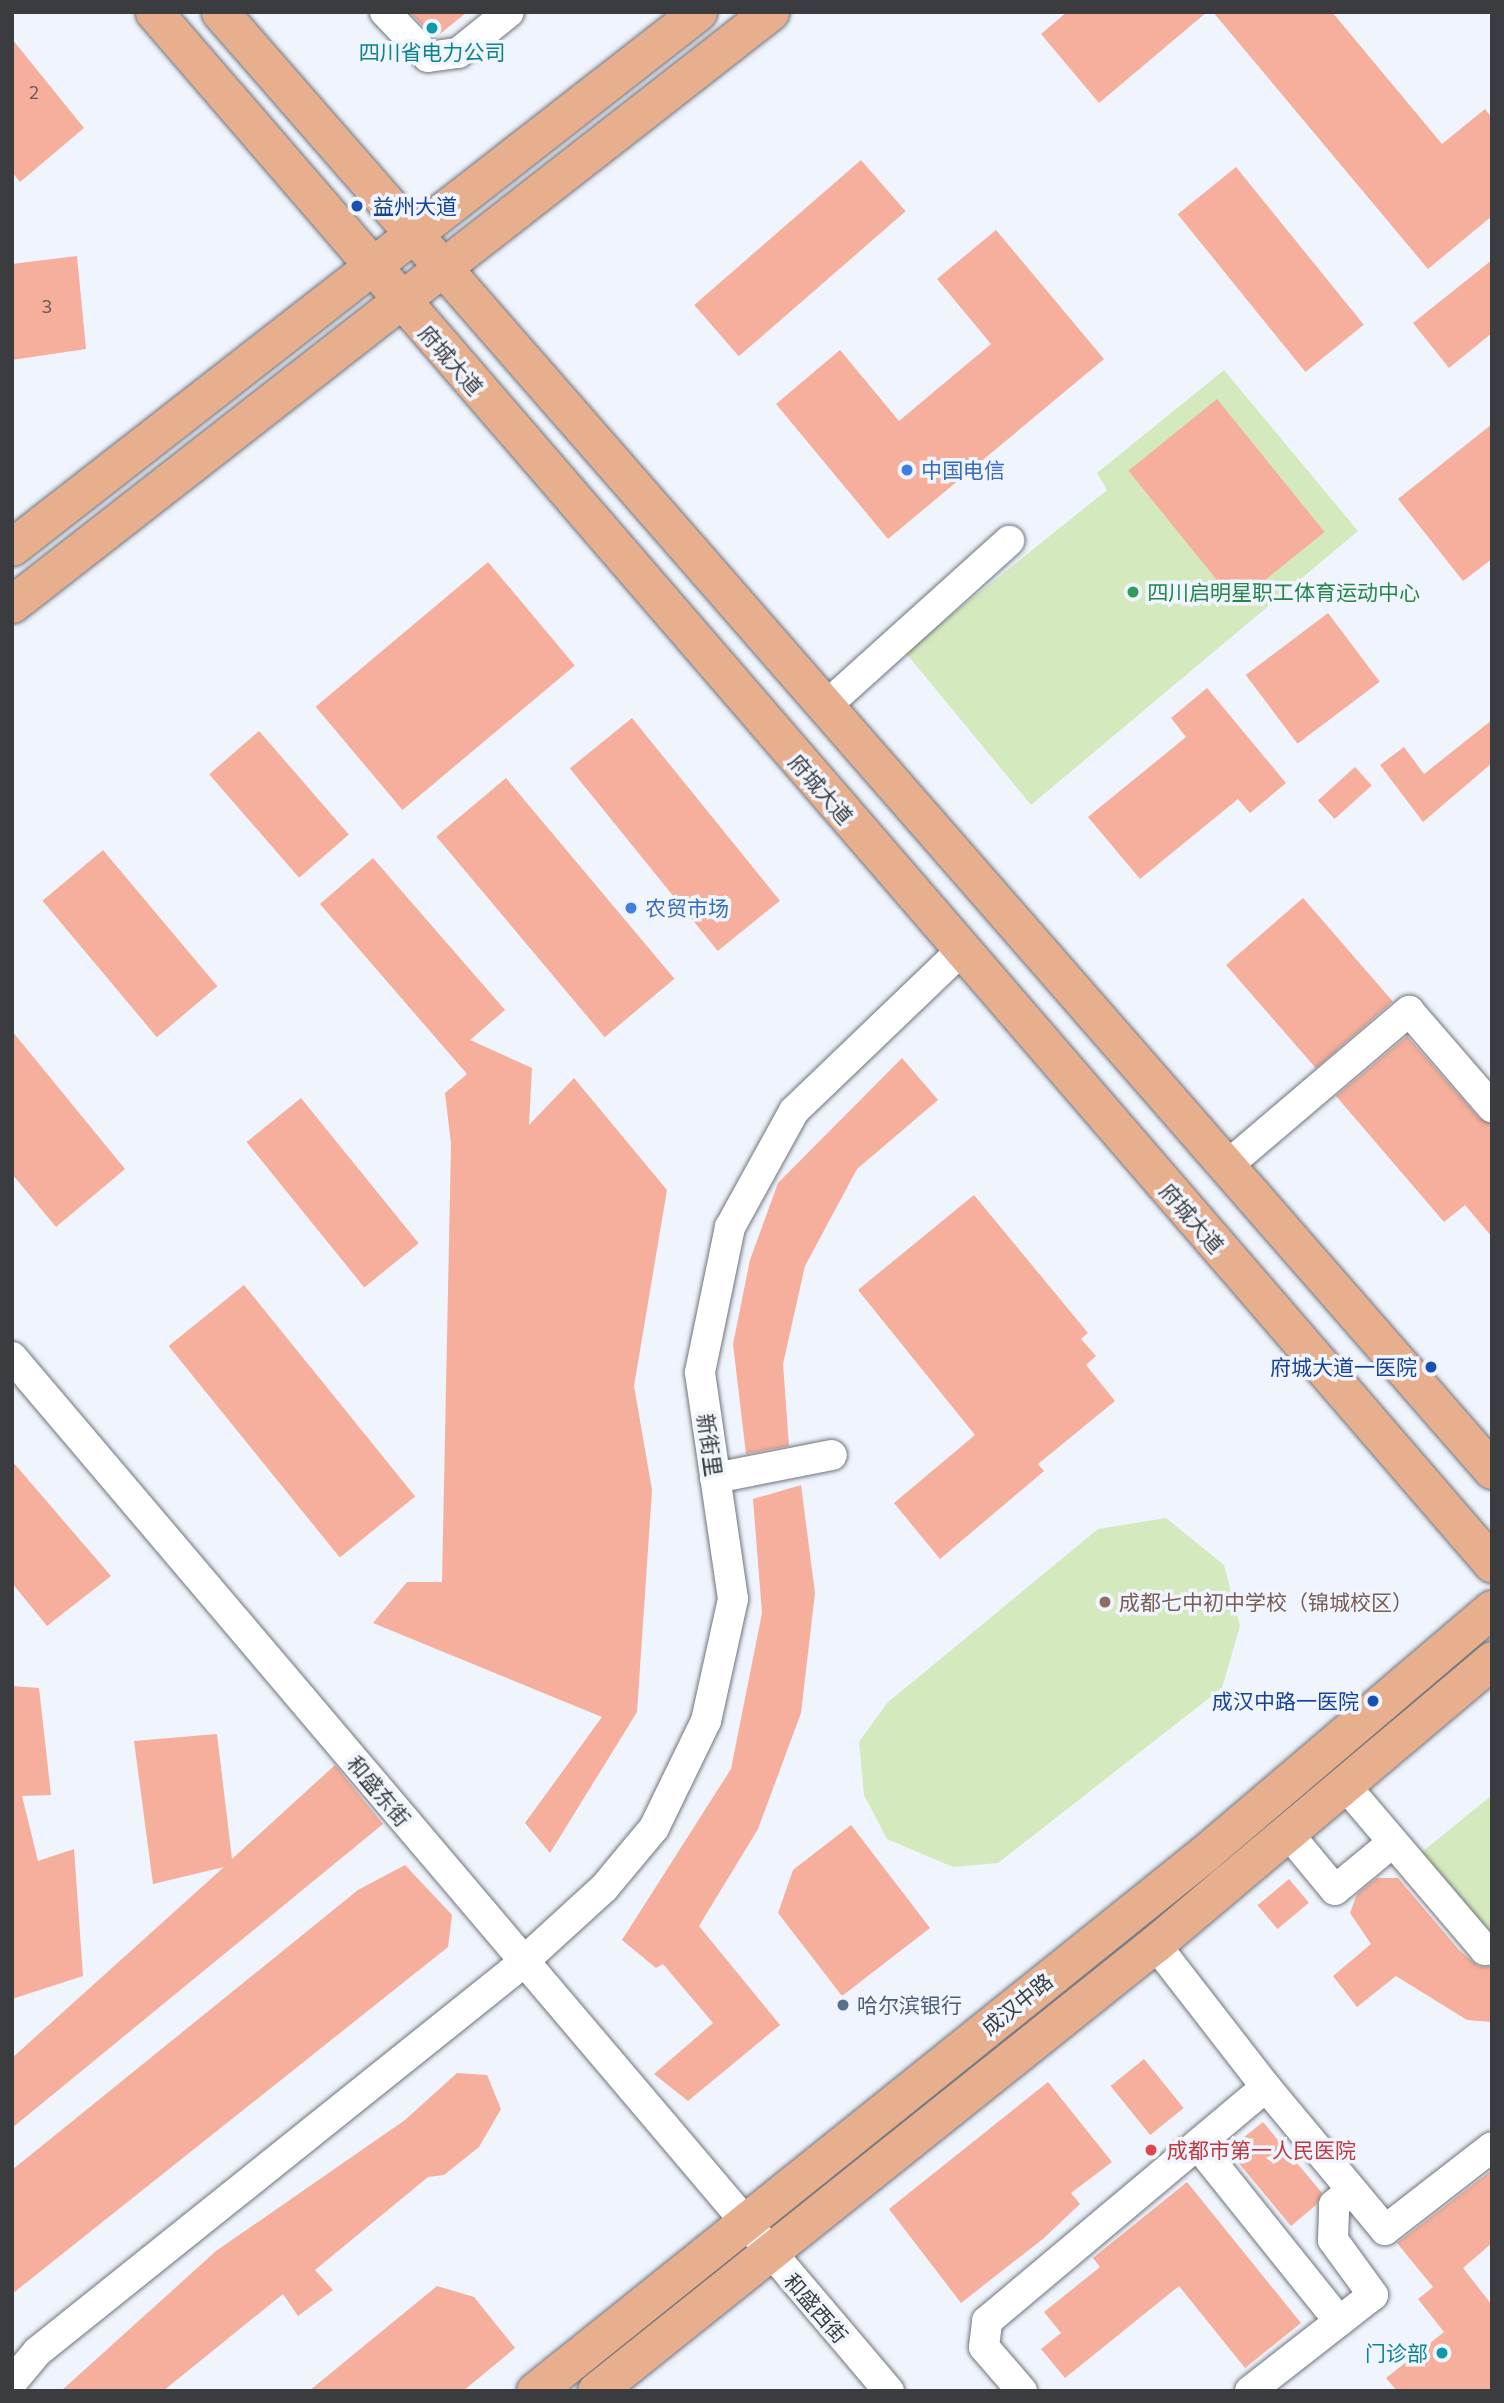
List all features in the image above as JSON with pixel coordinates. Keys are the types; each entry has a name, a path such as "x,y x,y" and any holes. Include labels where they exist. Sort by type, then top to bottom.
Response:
{"main road":[{"name":"府城大道","path":"153,12 1492,1564"},
{"path":"220,12 412,234 828,704 1492,1470"},
{"path":"12,547 698,12"},
{"path":"12,604 403,304 770,12"},
{"name":"成汉中路","path":"536,2391 1205,1853 1492,1609"},
{"name":"成汉中路","path":"596,2391 1154,1944 1492,1660"}],"street":[{"path":"385,12 428,57 458,53 509,12"},
{"path":"828,704 1009,541"},
{"name":"新街里","path":"12,2382 37,2352 524,1962 604,1888 653,1828 706,1721 733,1599 700,1372 730,1227 794,1111 961,951"},
{"path":"1228,1165 1409,1011 1492,1107"},
{"name":"和盛东街","path":"12,1357 746,2222"},
{"path":"715,1478 832,1455"},
{"path":"1343,1783 1485,1950 1492,1949"},
{"path":"1287,1832 1335,1890 1393,1842"},
{"path":"1154,1944 1266,2087 1385,2230 1492,2147"},
{"path":"1022,2391 984,2347 987,2321 1266,2087"},
{"path":"1198,2145 1339,2321"},
{"path":"1250,2391 1373,2295 1333,2240 1334,2205 1352,2190"},
{"name":"和盛西街","path":"746,2222 769,2253 889,2391"}],"green space":[{"name":"四川启明星职工体育运动中心","path":"1224,370 1358,531 1031,805 905,652 1107,490 1097,473"},
{"path":"1166,1518 1224,1565 1240,1626 1222,1688 998,1863 953,1867 887,1839 864,1795 859,1742 887,1703 1098,1529"},
{"path":"1492,1795 1492,1933 1475,1927 1417,1856"}],"building":[{"name":"四川省电力公司","path":"409,12 467,12 435,38"},
{"path":"1067,12 1207,12 1099,103 1041,34"},
{"path":"1213,12 1332,12 1442,144 1485,109 1492,118 1492,216 1428,269"},
{"path":"12,39 84,128 20,182 12,172"},
{"path":"861,160 906,211 739,356 694,305"},
{"path":"1236,167 1364,325 1305,372 1178,214"},
{"path":"996,230 1104,359 888,539 776,404 840,350 899,421 991,344 937,279"},
{"path":"77,256 86,349 12,360 12,264"},
{"path":"1492,260 1492,333 1449,368 1413,323"},
{"path":"1217,399 1325,532 1236,604 1128,471"},
{"path":"1492,424 1492,559 1463,581 1398,499"},
{"path":"488,562 575,665 402,810 316,707"},
{"path":"1328,613 1380,682 1297,744 1246,675"},
{"path":"1207,688 1286,783 1250,813 1238,799 1140,879 1088,817 1186,737 1171,718"},
{"path":"632,718 780,901 718,951 570,768"},
{"path":"1492,720 1492,763 1423,822 1380,765 1404,747 1424,774"},
{"path":"259,731 349,834 299,878 209,774"},
{"path":"1355,767 1372,786 1335,819 1318,800"},
{"path":"506,778 674,979 605,1037 436,836"},
{"path":"103,850 217,986 157,1037 42,901"},
{"path":"373,858 505,1010 470,1040 532,1068 529,1125 574,1078 667,1190 634,1386 652,1490 637,1712 550,1853 525,1823 602,1717 373,1623 407,1582 442,1582 451,1144 445,1093 467,1074 320,904"},
{"path":"1303,898 1393,1001 1316,1068 1226,965"},
{"path":"12,1031 125,1169 56,1227 12,1174"},
{"path":"1407,1036 1479,1118 1492,1124 1492,1237 1465,1205 1444,1222 1336,1096"},
{"path":"902,1058 938,1100 857,1169 805,1266 783,1364 789,1446 746,1454 733,1344 750,1260 778,1183"},
{"path":"301,1098 419,1243 364,1287 247,1142"},
{"path":"974,1195 1088,1333 1081,1339 1096,1356 1086,1365 1115,1401 1038,1464 1044,1471 940,1559 894,1503 975,1435 858,1290"},
{"path":"244,1285 415,1496 340,1557 169,1346"},
{"path":"12,1461 111,1576 47,1626 12,1583"},
{"path":"801,1485 815,1593 801,1713 758,1829 699,1926 780,2025 688,2101 654,2074 713,2023 663,1964 656,1968 622,1940 731,1769 762,1613 753,1499"},
{"path":"12,1686 39,1688 51,1795 22,1796 38,1861 74,1849 83,1976 12,1999"},
{"path":"217,1734 232,1859 335,1765 383,1824 12,2128 12,2058 224,1867 153,1884 134,1741"},
{"path":"851,1825 930,1928 842,1996 778,1913 793,1870"},
{"path":"405,1865 452,1915 448,1947 12,2294 12,2170 358,1890"},
{"path":"1377,1878 1398,1878 1459,1950 1478,1966 1492,1967 1492,2022 1467,2020 1396,1976 1357,2007 1333,1976 1371,1944 1350,1913 1357,1894"},
{"path":"1289,1879 1309,1903 1278,1929 1258,1905"},
{"path":"1144,2059 1184,2108 1150,2135 1111,2086"},
{"path":"457,2073 487,2075 501,2109 479,2147 444,2175 428,2177 315,2270 333,2290 298,2316 283,2294 163,2391 61,2391 216,2251 405,2120"},
{"path":"1048,2082 1112,2162 1071,2193 1080,2204 1044,2238 961,2303 889,2209"},
{"path":"1263,2122 1322,2193 1316,2205 1291,2226 1228,2150"},
{"path":"1492,2170 1492,2243 1463,2268 1492,2305 1492,2391 1397,2391 1386,2378 1444,2332 1418,2299 1433,2287 1397,2243"},
{"path":"1187,2182 1301,2323 1245,2368 1179,2286 1065,2378 1041,2349 1061,2333 1044,2312 1100,2267 1093,2258"},
{"path":"437,2286 474,2297 515,2348 463,2391 309,2391"}],"place":[{"name":"四川省电力公司","path":"432,28"},
{"name":"益州大道","path":"357,206"},
{"name":"中国电信","path":"907,470"},
{"name":"四川启明星职工体育运动中心","path":"1133,592"},
{"name":"农贸市场","path":"631,908"},
{"name":"府城大道一医院","path":"1431,1367"},
{"name":"成都七中初中学校（锦城校区）","path":"1105,1602"},
{"name":"成汉中路一医院","path":"1373,1701"},
{"name":"哈尔滨银行","path":"843,2005"},
{"name":"成都市第一人民医院","path":"1151,2150"},
{"name":"门诊部","path":"1442,2353"}]}
